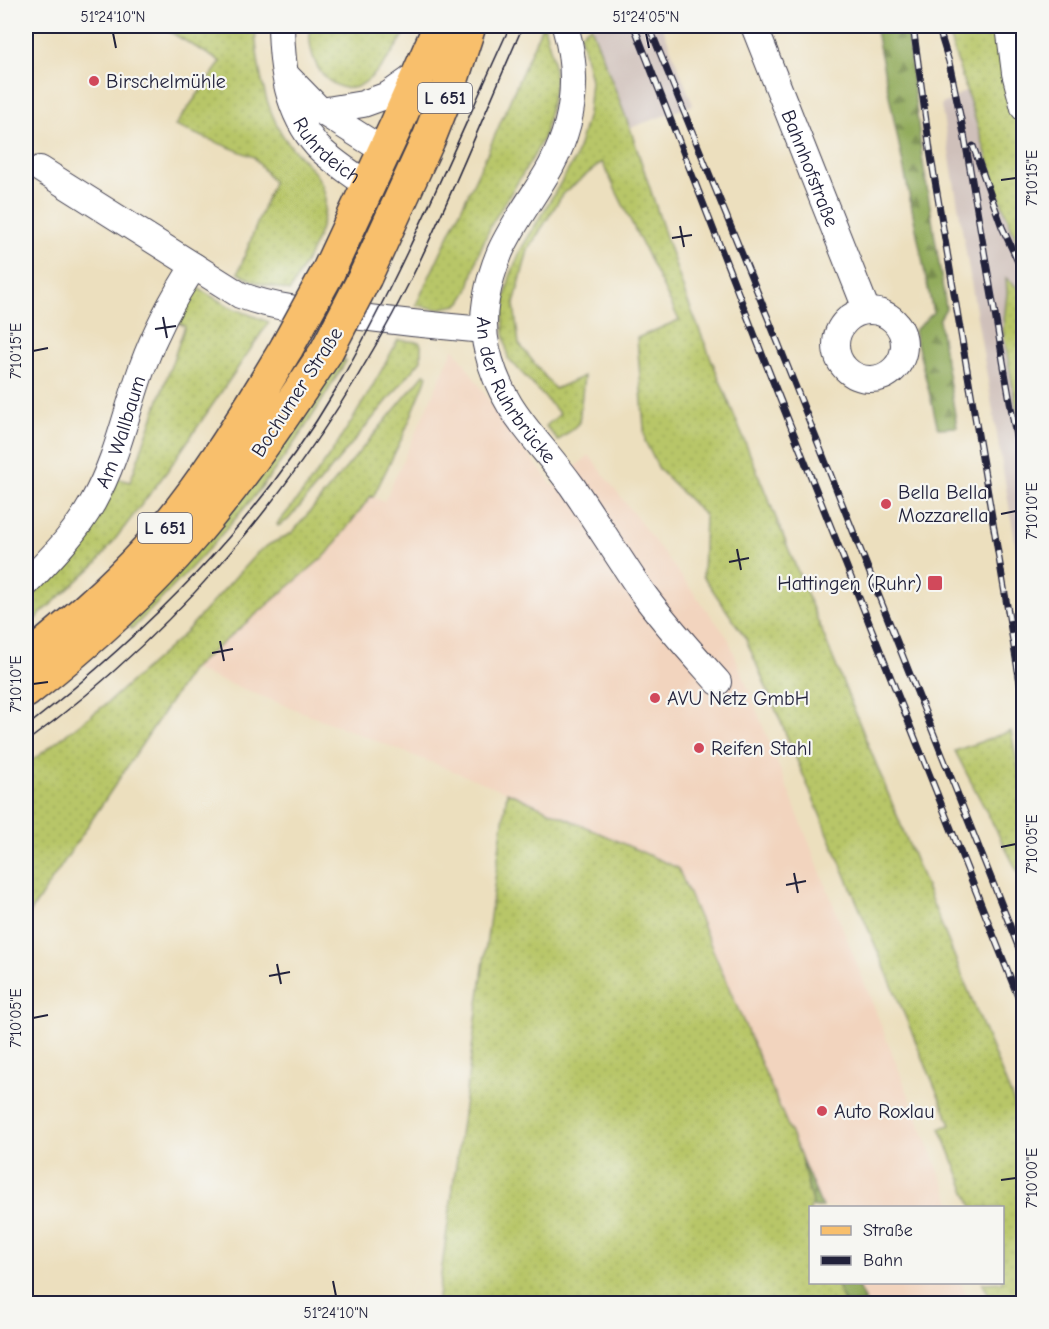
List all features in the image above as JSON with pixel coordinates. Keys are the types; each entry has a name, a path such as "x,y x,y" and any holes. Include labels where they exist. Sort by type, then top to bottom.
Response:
{"main road":[{"name":"Bochumer Straße","path":"26,661 107,590 147,550 206,475 287,347 328,273 440,26"},
{"name":"Bochumer Straße","path":"26,691 86,642 128,603 191,538 265,444 326,352 365,277 429,138 450,85 469,26"},
{"name":"Ruhrdeich","path":"384,151 415,166"},
{"name":"Ruhrdeich","path":"368,186 401,199"}],"street":[{"name":"Ruhrdeich","path":"281,26 283,63 290,100 299,122 318,147 368,186"},
{"name":"An der Ruhrbrücke","path":"565,26 571,50 574,84 568,123 550,166 500,253 490,281 484,330 486,347 499,388 516,417 571,485 642,592 674,633 718,682"},
{"name":"Bahnhofstraße","path":"754,26 867,311"},
{"path":"1009,26 1015,73 1023,108"},
{"name":"Ruhrdeich","path":"321,111 363,104 388,95 418,74"},
{"name":"Ruhrdeich","path":"286,75 321,111 384,151"},
{"path":"40,169 240,295 274,306 484,330"},
{"name":"Am Wallbaum","path":"26,584 49,561 92,504 116,452 152,342 166,312 194,266"}],"shaded area":[{"path":"591,26 662,26 693,105 630,128"},
{"path":"967,90 1001,201 1023,257 1023,588 941,105"},
{"path":"454,348 510,431 553,486 589,455 728,638 953,1206 822,1206 678,867 507,792 192,669 327,554 371,496 384,502"},
{"path":"856,1284 961,1284 969,1303 866,1303"}],"green space":[{"path":"160,26 255,26 259,69 270,110 288,143 314,171 325,196 325,209 319,234 290,291 255,282 238,273 273,182 254,157 175,126 221,62"},
{"path":"310,26 410,26 388,59 374,74 359,86 350,88 332,83 320,71 310,45"},
{"path":"542,26 544,26 553,59 555,84 545,134 534,156 492,223 478,255 468,291 461,302 437,309 416,305 486,156"},
{"path":"591,26 630,128 686,297 1023,1125 1023,1303 998,1302 990,1296 983,1284 1004,1284 1004,1206 972,1206 940,1128 951,1125 745,637 703,576 705,516 659,469 645,441 637,338 679,320 602,162 563,194 528,250 514,304 519,344 555,389 584,376 579,423 558,441 546,426 560,414 508,358 503,307 510,277 521,249 575,159 588,114 591,80 580,34"},
{"path":"875,26 906,26 922,156 946,308 939,320 957,427 938,428 914,331 933,313"},
{"path":"946,26 996,26 1007,84 1023,137 1023,257 1001,201"},
{"path":"1006,278 1021,291 1023,299 1023,444 1003,331 1007,293"},
{"path":"194,286 230,307 269,322 168,470 97,563 26,627 26,593 114,477 130,482 185,326 171,319"},
{"path":"398,340 419,342 421,360 301,505 288,520 278,526 277,524 295,503 343,435"},
{"path":"339,356 344,357 343,360 346,361 279,465 219,537 132,629 128,625"},
{"path":"424,374 427,375 425,382 403,436 373,497 371,496 327,554 192,669 26,919 26,765 106,704 182,636 258,552 292,533"},
{"path":"1011,731 1023,793 1023,882 955,751"},
{"path":"507,792 678,868 801,1157 813,1206 809,1206 809,1284 836,1284 845,1303 437,1304"},
{"path":"801,1157 822,1206 813,1206"},
{"path":"836,1284 856,1284 866,1303 845,1303"}],"tram line":[{"path":"26,727 115,653 197,572 272,485 305,438 336,389 384,300 510,26"},
{"path":"26,742 86,695 142,645 195,592 245,535 291,476 334,414 373,350 409,283 454,187 523,26"}],"railway":[{"path":"634,26 1024,1012"},
{"path":"649,26 779,345 1024,961"},
{"path":"913,26 931,157 1024,706"},
{"path":"938,26 949,62 964,134 1024,483"},
{"path":"973,146 1002,227 1024,275"}],"place":[{"name":"Birschelmühle","path":"94,81"},
{"name":"Bella Bella Mozzarella","path":"886,504"},
{"name":"Hattingen (Ruhr)","path":"935,583"},
{"name":"AVU Netz GmbH","path":"655,698"},
{"name":"Reifen Stahl","path":"699,748"},
{"name":"Auto Roxlau","path":"822,1111"}]}
